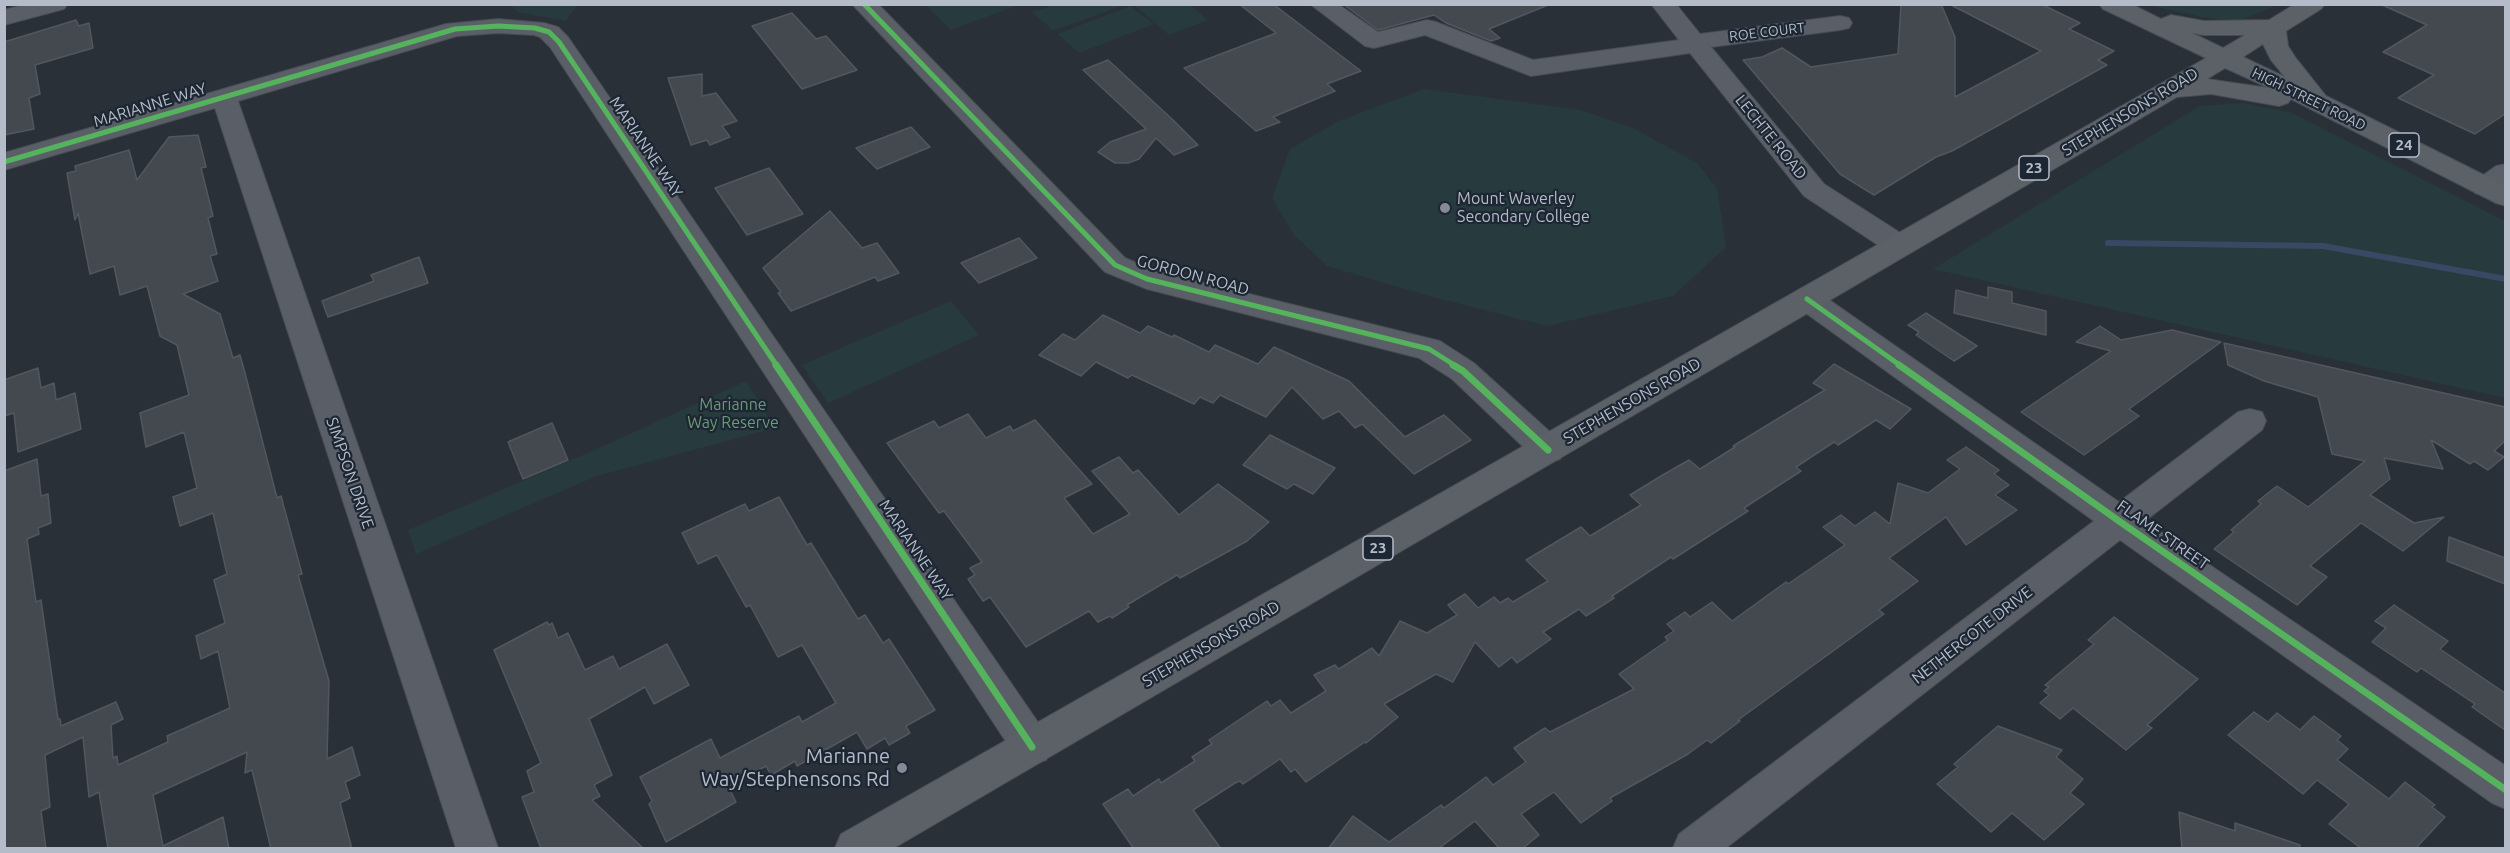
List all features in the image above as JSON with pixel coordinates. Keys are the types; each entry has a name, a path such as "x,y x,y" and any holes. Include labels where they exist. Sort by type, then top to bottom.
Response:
{"main road":[{"name":"STEPHENSONS ROAD","path":"856,849 2169,91 2273,26 2313,4"},
{"path":"2119,9 2204,28 2273,26 2276,46 2284,60 2322,105"},
{"path":"2119,9 2153,37 2177,70 2169,91 2211,86 2322,105"},
{"name":"HIGH STREET ROAD","path":"2119,9 2499,185"}],"street":[{"path":"4,18 56,4"},
{"name":"GORDON ROAD","path":"864,4 1115,265 1147,279 1430,349 1463,371 1548,450"},
{"name":"ROE COURT","path":"1322,4 1374,41 1427,27 1531,68 1840,23"},
{"name":"LECHTE ROAD","path":"1663,4 1814,190 1900,246"},
{"name":"MARIANNE WAY","path":"4,162 455,29 498,26 535,28 549,32 566,51 1032,747"},
{"name":"SIMPSON DRIVE","path":"224,97 477,849"},
{"name":"FLAME STREET","path":"1807,299 2505,790"},
{"name":"NETHERCOTE DRIVE","path":"1694,849 2250,421"}],"green space":[{"path":"925,4 1021,4 951,30 925,5"},
{"path":"511,5 577,5 566,21 517,12"},
{"path":"1054,5 1124,5 1053,31 1032,12"},
{"path":"1134,5 1190,5 1208,20 1169,35"},
{"path":"2148,5 2277,5 2239,21 2202,17"},
{"path":"1131,6 1154,24 1079,53 1057,34"},
{"path":"1424,89 1581,110 1633,128 1697,163 1717,189 1726,247 1673,296 1547,326 1429,296 1327,266 1294,235 1272,198 1290,149 1339,121"},
{"path":"2243,103 2290,112 2505,221 2505,398 1933,269 2200,106"},
{"path":"951,301 979,335 828,403 802,365"},
{"name":"Marianne Way Reserve","path":"746,381 775,428 597,476 416,554 408,530 590,452"}],"building":[{"path":"1239,4 1273,4 1361,71 1327,84 1335,91 1273,117 1280,122 1256,131 1184,68 1276,33"},
{"path":"1343,4 1548,5 1489,29 1500,38 1491,41 1446,23 1434,15 1378,30"},
{"path":"1901,4 1941,4 1955,37 1955,97 2041,51 1949,4 2041,4 2080,23 2069,29 2114,51 2098,60 2107,65 1952,151 1936,157 1874,195 1840,174 1743,60 1762,57 1782,48 1811,67 1898,54"},
{"path":"2380,4 2505,4 2505,114 2475,134 2398,98 2434,75 2383,52 2427,25"},
{"path":"792,13 816,39 826,36 857,70 802,89 752,26"},
{"path":"76,20 79,26 89,23 93,48 35,65 40,94 29,98 34,129 4,135 4,42"},
{"path":"1108,60 1198,145 1174,155 1156,138 1139,159 1128,163 1115,163 1098,152 1110,142 1146,129 1083,70"},
{"path":"702,74 702,96 716,93 737,121 722,126 730,137 710,145 707,140 691,145 668,78"},
{"path":"911,127 930,147 877,169 856,148"},
{"path":"198,135 206,167 201,168 213,216 208,218 217,254 210,256 218,281 183,294 220,314 233,358 240,355 277,498 281,496 302,574 298,575 329,681 327,759 352,747 360,775 345,782 350,798 340,803 352,849 271,849 252,770 245,773 247,752 153,795 163,846 223,817 229,849 108,849 99,792 89,797 83,737 45,755 50,807 41,811 46,849 4,849 4,471 37,459 41,496 48,494 51,523 38,528 39,534 27,539 36,602 41,600 58,719 60,719 61,726 116,702 123,719 111,725 113,758 117,756 118,765 168,742 167,736 230,708 218,651 201,659 196,636 225,623 214,580 227,574 213,513 180,526 173,497 197,488 184,432 146,447 140,413 189,395 177,345 160,336 147,286 120,295 114,266 90,274 78,213 75,220 67,173 76,171 75,166 129,150 137,180 169,137"},
{"path":"769,168 803,214 747,235 715,188"},
{"path":"830,211 862,248 877,243 899,273 878,281 875,277 791,311 778,293 781,292 763,268"},
{"path":"1019,238 1037,258 979,283 961,263"},
{"path":"419,257 428,283 328,317 322,301 374,281 371,275"},
{"path":"1988,287 2012,292 2012,303 2046,311 2046,335 1954,313 1956,290 1988,298"},
{"path":"1926,313 1977,346 1954,361 1916,335 1919,332 1908,325"},
{"path":"1103,315 1140,333 1148,326 1172,337 1174,335 1209,352 1215,345 1258,364 1274,347 1349,381 1405,437 1444,415 1471,440 1414,474 1362,424 1355,428 1339,411 1323,419 1292,387 1266,417 1220,395 1213,403 1200,397 1194,404 1132,375 1128,378 1096,362 1081,376 1039,355 1063,334 1075,340"},
{"path":"2100,326 2121,340 2172,330 2221,342 2129,409 2139,416 2084,455 2021,412 2111,351 2076,342"},
{"path":"2224,343 2505,407 2505,441 2494,451 2504,457 2488,470 2474,461 2470,464 2431,440 2443,469 2384,458 2390,479 2370,495 2414,523 2444,517 2403,551 2361,523 2310,566 2327,577 2297,605 2214,549 2234,532 2231,530 2261,504 2258,501 2277,486 2308,507 2365,461 2332,454 2318,397 2264,381 2228,365"},
{"path":"1834,364 1911,409 1890,429 1876,420 1838,445 1834,442 1796,467 1801,471 1744,508 1748,511 1673,559 1671,557 1586,616 1579,609 1543,632 1551,639 1517,663 1512,657 1499,667 1475,642 1453,682 1436,674 1384,704 1398,717 1366,743 1306,782 1295,769 1291,772 1280,759 1243,784 1240,781 1235,783 1193,810 1221,849 1134,849 1103,804 1128,789 1133,796 1159,779 1161,783 1195,761 1192,757 1212,744 1209,740 1267,701 1271,706 1280,700 1291,713 1326,691 1314,675 1335,665 1339,669 1372,648 1379,656 1400,621 1427,633 1457,615 1448,605 1465,594 1478,608 1494,597 1500,603 1508,598 1513,602 1548,581 1526,560 1581,527 1590,536 1641,505 1630,495 1689,460 1700,469 1735,447 1733,446 1825,390 1813,383"},
{"path":"38,368 41,388 54,383 56,400 75,393 81,429 18,452 14,413 4,416 4,380"},
{"path":"968,414 986,438 1010,426 1013,431 1035,420 1092,484 1064,498 1093,534 1130,514 1092,471 1119,457 1133,473 1138,470 1179,515 1218,484 1269,522 1247,541 1180,578 1177,575 1127,605 1129,607 1112,618 1110,616 1098,622 1089,611 1026,647 990,597 983,601 968,579 975,575 970,568 982,562 944,511 939,513 887,443 934,421 939,428"},
{"path":"552,423 568,460 523,479 508,442"},
{"path":"1270,435 1335,468 1313,494 1294,484 1287,489 1243,465"},
{"path":"1966,447 1999,470 1994,474 2009,485 1995,495 2017,510 1966,545 1946,517 1889,558 1918,581 1879,610 1884,614 1738,720 1740,721 1711,743 1707,740 1688,754 1610,798 1612,801 1581,823 1554,792 1521,814 1539,835 1522,849 1500,849 1475,821 1438,849 1328,849 1353,816 1389,842 1441,805 1444,808 1486,777 1493,785 1526,762 1514,748 1545,728 1550,732 1634,689 1619,674 1668,640 1665,637 1674,631 1667,624 1685,612 1690,617 1712,602 1732,621 1786,582 1788,584 1845,545 1823,527 1841,515 1855,526 1875,512 1890,524 1898,483 1928,493 1960,469 1947,460"},
{"path":"779,497 807,545 811,543 858,619 865,615 883,643 889,639 935,710 906,726 910,733 889,745 885,738 867,749 857,732 797,766 795,761 771,775 766,766 728,786 736,802 666,842 649,804 652,801 640,777 711,739 720,758 799,716 802,722 836,703 802,645 778,657 750,605 746,607 717,555 698,564 682,533 745,504 749,511"},
{"path":"2449,537 2505,558 2505,584 2447,561"},
{"path":"2394,605 2448,641 2440,649 2505,693 2505,730 2472,707 2475,704 2421,668 2417,672 2372,642 2386,628 2375,621"},
{"path":"2114,617 2198,679 2147,725 2152,728 2126,750 2073,708 2060,719 2040,703 2049,695 2044,691 2049,687 2045,685 2094,644 2088,640"},
{"path":"547,622 549,625 552,623 558,638 568,633 585,670 613,656 619,669 667,644 689,685 654,704 645,687 589,719 612,775 594,785 600,796 592,800 644,849 541,849 522,797 534,792 527,771 541,763 494,650"},
{"path":"2254,712 2268,722 2277,713 2300,730 2314,716 2341,736 2337,740 2348,749 2337,760 2389,799 2405,782 2435,805 2432,807 2445,817 2415,849 2362,849 2329,824 2349,804 2317,780 2303,794 2228,735"},
{"path":"1998,726 2062,750 2056,757 2083,779 2070,793 2084,804 2044,840 2012,813 1991,832 1937,784 1958,767 1954,764"},
{"path":"2179,812 2235,831 2235,823 2300,845 2299,849 2182,849"}],"waterway":[{"path":"2108,243 2323,246 2506,279"}],"cycle path":[{"path":"864,4 1115,265 1147,279 1429,349 1463,371 1548,450"},
{"path":"4,162 455,29 498,26 535,28 549,32 559,42 1032,747"},
{"path":"1807,299 2119,521 2506,790"}],"place":[{"name":"Mount Waverley Secondary College","path":"1445,208"},
{"name":"Marianne Way/Stephensons Rd","path":"902,768"}]}
